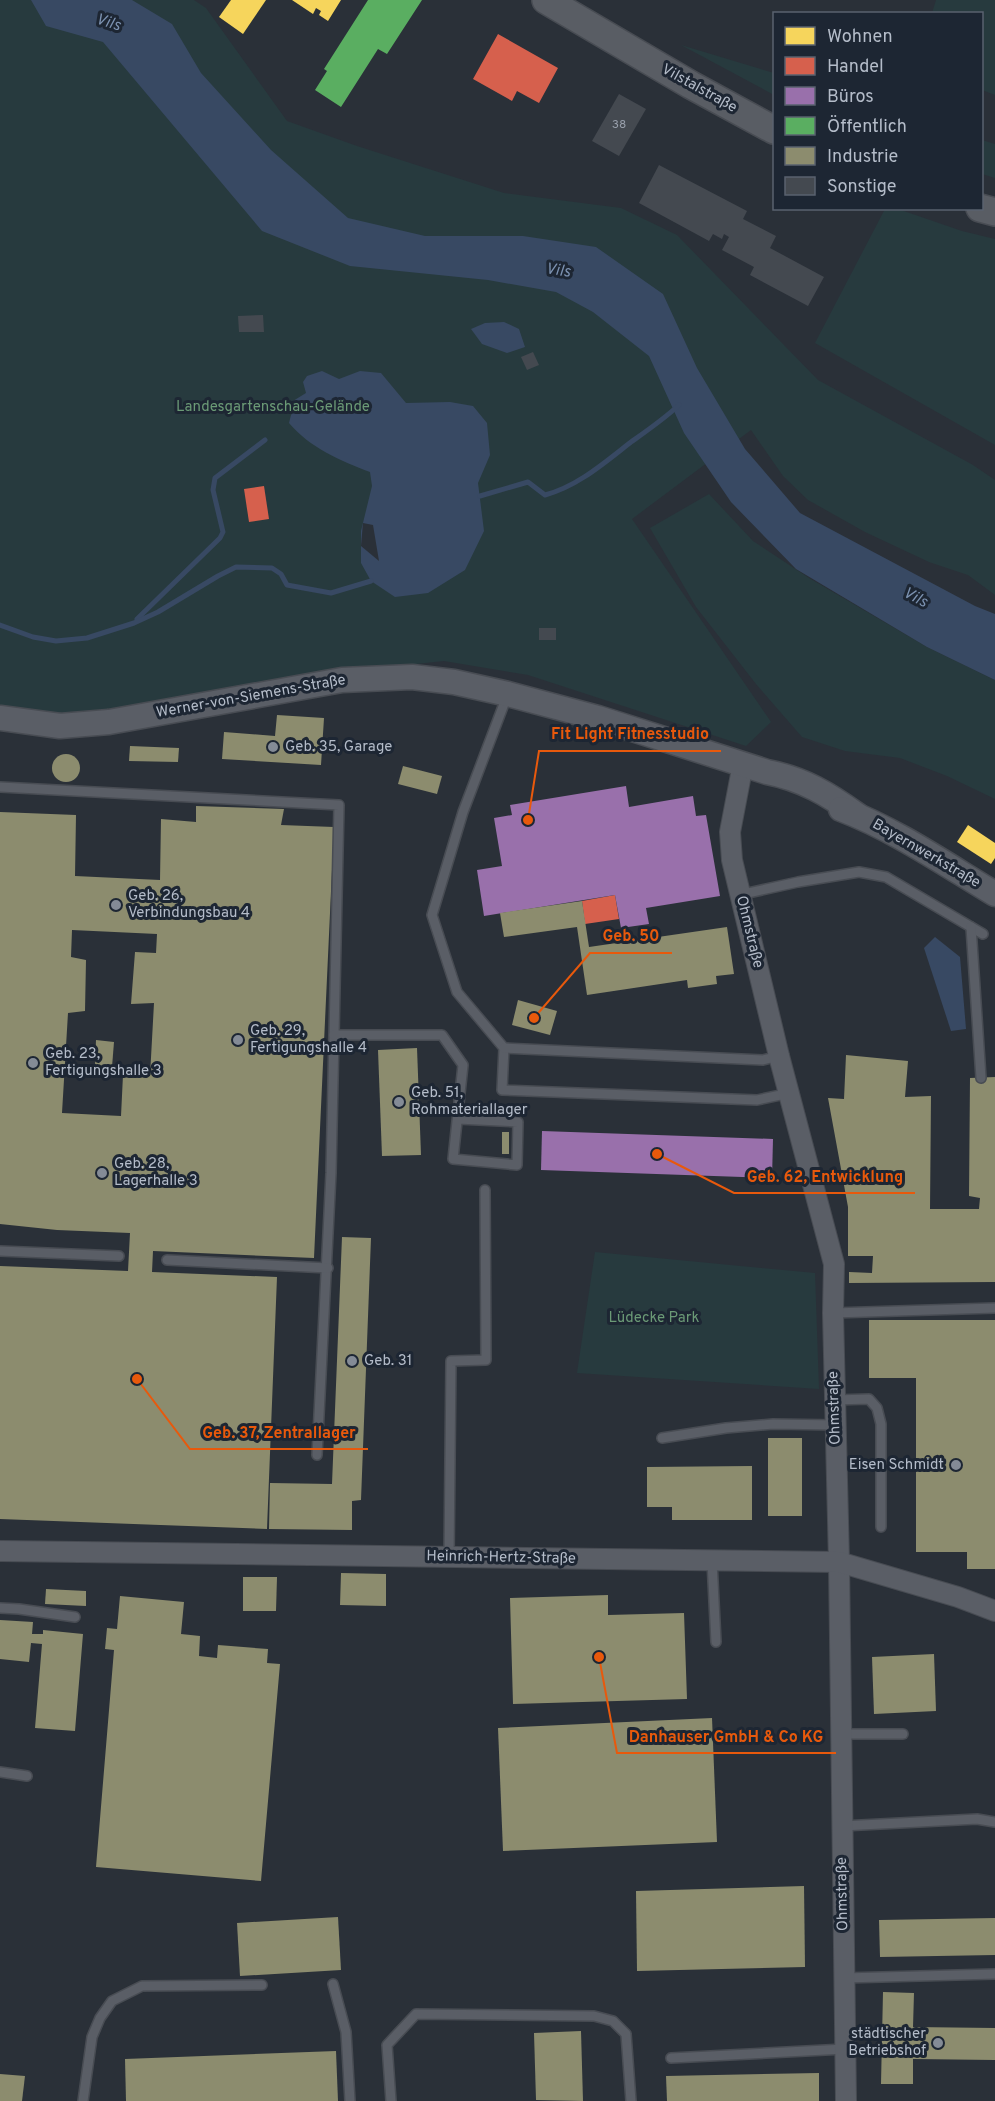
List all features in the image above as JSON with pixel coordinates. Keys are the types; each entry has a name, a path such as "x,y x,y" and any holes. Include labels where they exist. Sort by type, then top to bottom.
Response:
{"main road":[{"name":"Vilstalstraße","path":"546,0 691,85 773,129"}],"street":[{"name":"Werner-von-Siemens-Straße","path":"0,718 60,726 109,722 342,680 412,677 454,682 508,694 598,718 742,764"},
{"name":"Bayernwerkstraße","path":"742,764 792,778 827,794 857,815 908,842 995,894"},
{"name":"Ohmstraße","path":"742,764 730,832 732,860 779,1056 834,1264 832,1313 839,1562 846,2101"},
{"name":"Heinrich-Hertz-Straße","path":"0,1551 839,1562 958,1597 995,1611"}],"lane":[{"path":"508,694 463,812 432,915 457,992 504,1048 502,1090 757,1100 790,1094"},
{"path":"0,787 339,805 328,1268 318,1455"},
{"path":"739,895 859,872 886,877 983,934"},
{"path":"971,927 981,1078"},
{"path":"334,1035 442,1035 463,1065 453,1159 517,1165 518,1122 458,1119"},
{"path":"504,1048 763,1060 779,1056"},
{"path":"449,1558 451,1360 486,1360 485,1190"},
{"path":"0,1251 119,1256"},
{"path":"167,1260 328,1268"},
{"path":"832,1313 995,1308"},
{"path":"835,1400 869,1399 877,1408 881,1424 881,1527"},
{"path":"662,1438 761,1425 836,1425"},
{"path":"712,1561 716,1642"},
{"path":"0,1608 75,1617"},
{"path":"841,1734 903,1734"},
{"path":"0,1772 27,1776"},
{"path":"842,1826 977,1819 995,1822"},
{"path":"844,1978 995,1974"},
{"path":"333,1984 346,2032 350,2101"},
{"path":"83,2101 92,2037 100,2018 112,2001 142,1986 262,1985"},
{"path":"391,2101 387,2046 416,2014 594,2016 613,2021 626,2034 631,2101"},
{"path":"671,2058 845,2049"}],"green space":[{"name":"Landesgartenschau-Gelände","path":"0,0 194,0 206,8 287,121 504,193 621,208 677,235 818,380 973,465 995,480 995,595 968,575 929,562 865,532 808,500 783,476 751,430 632,519 771,722 746,746 528,675 444,661 341,672 104,718 33,712 0,706"},
{"path":"936,0 995,0 995,95 983,90 983,12 932,12"},
{"path":"681,45 773,73 773,94"},
{"path":"983,140 995,144 995,178 983,174"},
{"path":"884,210 901,210 962,231 995,239 995,445 815,343"},
{"path":"709,494 753,541 809,578 927,647 995,680 995,799 947,776 900,758 845,751 802,737 756,684 696,607 650,528"},
{"name":"Lüdecke Park","path":"595,1252 815,1273 819,1389 577,1373"}],"water":[{"name":"Vils","path":"31,0 132,0 172,24 201,73 271,150 348,218 425,236 523,236 596,247 663,294 697,368 745,449 800,513 975,606 995,614 995,680 927,647 796,569 731,502 684,433 649,356 593,312 556,292 488,280 350,266 262,231 103,42 46,26"},
{"path":"504,322 519,329 525,347 507,353 482,344 471,329 485,323"},
{"path":"322,371 339,379 360,371 381,373 406,403 450,402 473,406 487,423 490,455 478,483 484,531 465,570 428,593 395,597 371,581 361,563 361,531 372,486 370,472 316,447 289,423 295,409 293,401 306,393 303,382 307,376"},
{"path":"935,937 960,957 966,1029 951,1031 924,948"}],"pier":[{"path":"363,523 373,525 379,561 361,546"}],"building: Wohnen":[{"path":"231,0 266,0 243,34 219,17"},
{"path":"292,0 341,0 328,21 319,15 321,11 316,8 313,14"},
{"path":"968,825 995,843 995,858 991,864 957,842"}],"building: Handel":[{"path":"498,34 558,68 539,103 517,91 512,101 473,79"},
{"path":"264,486 269,519 249,522 244,489"},
{"path":"615,895 619,919 585,924 582,901"}],"building: Büros":[{"path":"626,786 629,807 693,796 696,816 706,815 720,896 646,908 649,924 621,928 615,895 484,916 477,870 502,866 494,818 512,815 510,805"},
{"path":"542,1131 773,1139 772,1178 541,1170"}],"building: Öffentlich":[{"path":"368,0 422,0 387,54 378,49 341,107 315,90 327,71 324,69"}],"building: Industrie":[{"name":"Geb. 35, Garage","path":"277,715 324,718 321,765 222,759 224,732 275,736"},
{"path":"130,746 179,748 178,762 129,761"},
{"path":"66,754 76,758 80,768 76,778 66,782 56,778 52,768 56,758"},
{"path":"403,766 442,776 437,794 398,784"},
{"path":"196,806 284,809 281,825 334,827 314,1258 153,1251 152,1272 277,1277 267,1529 0,1519 0,1266 128,1271 130,1233 57,1230 0,1224 0,812 76,815 75,876 160,880 161,819 196,822","holes":["72,930 157,934 156,953 135,952 131,1004 154,1003 150,1076 123,1075 121,1116 62,1113 68,1013 85,1011 86,960 71,957"]},
{"path":"582,901 589,947 727,927 734,974 716,976 717,984 688,988 687,980 587,995 577,927 504,937 500,913"},
{"path":"518,1000 557,1011 550,1035 512,1025"},
{"path":"96,1040 114,1042 112,1067 95,1066"},
{"name":"Geb. 51, Rohmateriallager","path":"417,1048 421,1155 382,1156 378,1050"},
{"path":"846,1055 908,1061 905,1097 931,1096 930,1209 979,1209 980,1198 969,1196 970,1078 995,1077 995,1282 849,1283 849,1272 872,1273 873,1256 848,1256 848,1207 828,1098 844,1099"},
{"path":"502,1132 509,1132 509,1154 502,1154"},
{"name":"Geb. 31","path":"342,1237 371,1238 361,1500 352,1501 352,1530 269,1529 270,1483 332,1484"},
{"name":"Eisen Schmidt","path":"869,1320 995,1320 995,1569 967,1569 967,1552 916,1552 916,1378 869,1378"},
{"path":"768,1438 802,1438 802,1516 768,1516"},
{"path":"752,1466 752,1520 672,1520 672,1507 647,1507 647,1467"},
{"path":"341,1573 386,1574 386,1606 340,1605"},
{"path":"243,1577 277,1577 276,1611 243,1611"},
{"path":"46,1589 86,1591 86,1606 45,1604"},
{"path":"608,1595 608,1615 684,1613 687,1699 513,1704 510,1598"},
{"path":"120,1596 184,1602 181,1634 200,1636 199,1656 217,1658 218,1645 268,1649 267,1663 280,1664 261,1881 96,1867 114,1650 105,1649 107,1628 117,1629"},
{"path":"0,1620 33,1622 32,1634 43,1634 43,1630 83,1634 75,1731 35,1728 42,1644 31,1643 29,1662 0,1659"},
{"path":"934,1654 936,1711 874,1714 872,1657"},
{"path":"712,1718 717,1842 503,1851 498,1728"},
{"path":"804,1886 805,1967 637,1971 636,1891"},
{"path":"338,1917 341,1970 240,1976 237,1923"},
{"path":"995,1918 995,1955 880,1957 879,1920"},
{"name":"städtischer Betriebshof","path":"883,1992 914,1993 913,2027 995,2028 995,2060 913,2059 913,2084 881,2084"},
{"path":"581,2031 583,2101 536,2100 534,2033"},
{"path":"336,2051 338,2101 126,2101 125,2059"},
{"path":"819,2073 819,2101 667,2101 666,2076"},
{"path":"0,2074 25,2076 22,2101 0,2101"}],"building: Sonstige":[{"path":"619,94 646,109 619,156 592,141"},
{"path":"659,165 747,211 743,219 776,236 770,248 824,277 808,306 750,275 754,267 722,250 729,237 724,234 722,239 713,234 709,241 639,203"},
{"path":"263,315 264,332 239,332 238,316"},
{"path":"533,352 539,365 527,370 521,357"},
{"path":"539,628 556,628 556,640 539,640"}],"waterway":[{"path":"480,496 528,482 545,495 569,486 601,466 679,405"},
{"path":"137,619 220,538 223,532 213,490 215,478 265,440"},
{"path":"0,625 33,637 56,641 87,638 134,623 158,612 236,567 272,568 281,574 287,585 331,593 371,581"}],"place":[{"name":"Geb. 35, Garage","path":"273,747"},
{"name":"Fit Light Fitnesstudio","path":"528,820"},
{"name":"Geb. 26, Verbindungsbau 4","path":"116,905"},
{"name":"Geb. 50","path":"534,1018"},
{"name":"Geb. 29, Fertigungshalle 4","path":"238,1040"},
{"name":"Geb. 23, Fertigungshalle 3","path":"33,1063"},
{"name":"Geb. 51, Rohmateriallager","path":"399,1102"},
{"name":"Geb. 62, Entwicklung","path":"657,1154"},
{"name":"Geb. 28, Lagerhalle 3","path":"102,1173"},
{"name":"Geb. 31","path":"352,1361"},
{"name":"Geb. 37, Zentrallager","path":"137,1379"},
{"name":"Eisen Schmidt","path":"956,1465"},
{"name":"Danhauser GmbH & Co KG","path":"599,1657"},
{"name":"städtischer Betriebshof","path":"938,2043"}]}
